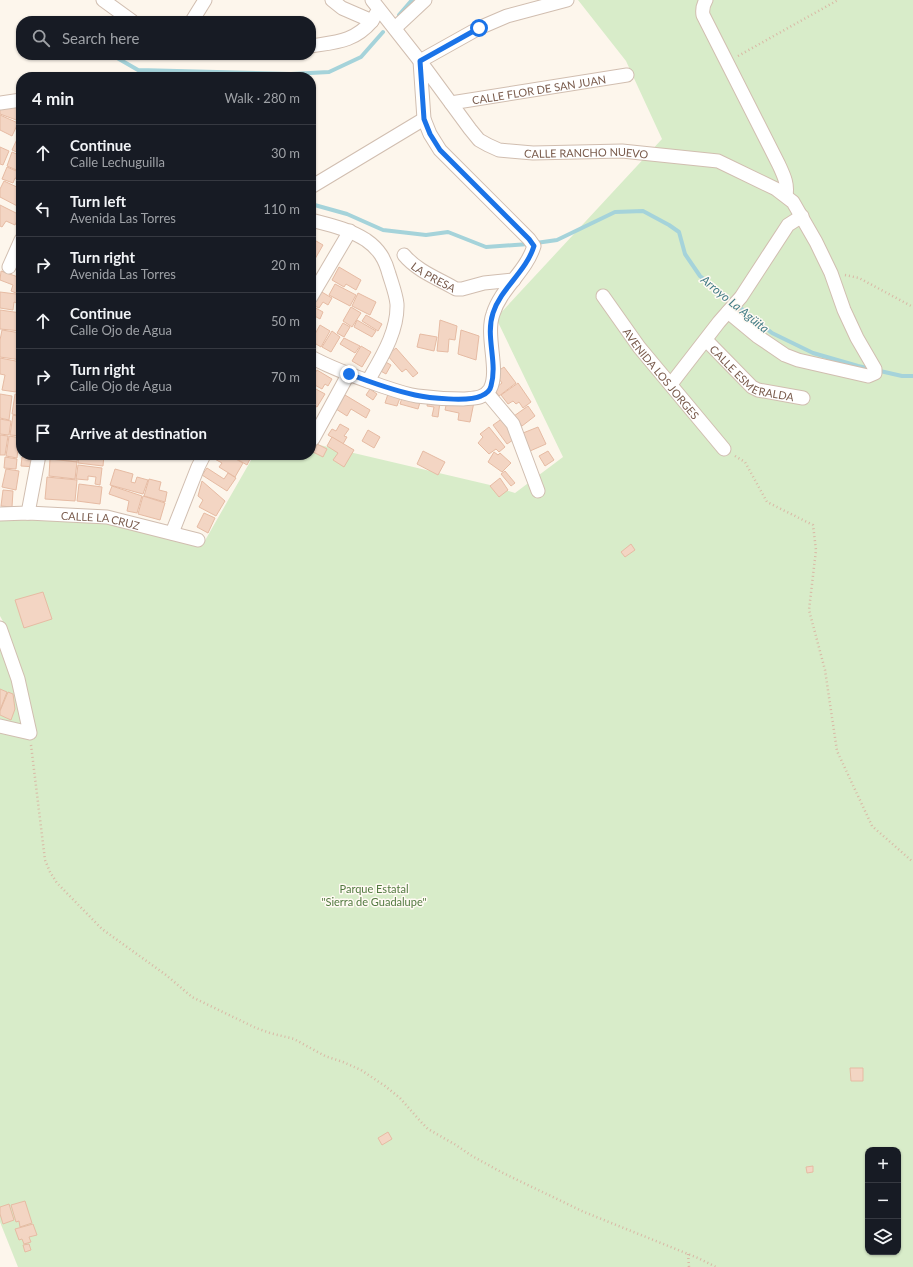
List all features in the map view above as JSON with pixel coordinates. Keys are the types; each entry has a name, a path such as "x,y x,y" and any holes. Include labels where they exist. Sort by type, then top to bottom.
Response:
{"street":[{"path":"195,16 205,0"},
{"path":"332,0 342,8 372,21"},
{"path":"395,28 424,0"},
{"path":"316,360 368,381 417,396 452,399 472,398 481,397 491,388 493,372 490,331 493,314 504,292 530,256 534,246 440,150 430,134 424,119 420,61 479,28 507,16 567,0"},
{"path":"706,0 702,11 703,15 787,182 786,195 793,202 802,216 816,242 844,310 857,338 875,369 875,373 868,376 798,360 785,355 757,336 728,312"},
{"path":"109,2 126,16"},
{"path":"316,45 341,42 354,37 372,21 376,5"},
{"name":"CALLE RANCHO NUEVO","path":"376,5 479,140 499,150 533,153 622,151 718,161 786,195"},
{"name":"CALLE FLOR DE SAN JUAN","path":"451,103 627,75"},
{"path":"0,103 16,101"},
{"path":"316,184 424,119"},
{"path":"671,384 728,312 742,297 788,225 802,216"},
{"path":"316,221 350,231 366,240 383,257 394,290 397,304 395,324 387,348 368,381"},
{"path":"316,289 350,231"},
{"path":"10,267 16,252"},
{"name":"LA PRESA","path":"404,255 416,267 456,289 462,289 484,283 514,280"},
{"name":"AVENIDA LOS JORGES","path":"603,296 639,347 724,449"},
{"name":"CALLE ESMERALDA","path":"706,340 752,387 758,390 803,398"},
{"path":"316,434 349,374"},
{"path":"487,393 513,424 538,491"},
{"path":"28,513 38,460"},
{"path":"172,533 202,460"},
{"name":"CALLE LA CRUZ","path":"0,514 28,513 107,517 198,540"},
{"path":"0,726 30,733 18,679 1,632"}],"path":[{"path":"727,62 838,0"},
{"path":"829,271 859,278 913,307"},
{"path":"724,449 745,462 767,502 813,525 816,550 809,610 825,670 837,751 872,826 913,862"},
{"path":"30,733 45,860 57,883 102,929 166,975 192,997 249,1025 270,1033 294,1039 325,1056 361,1070 400,1098 428,1129 472,1156 503,1173 584,1212 688,1254 716,1267"},
{"path":"688,1254 689,1267"}],"green space":[{"name":"Parque Estatal \"Sierra de Guadalupe\"","path":"578,0 913,0 913,1267 18,1267 0,1222 0,636 5,625 0,616 0,517 97,518 203,544 251,460 316,460 316,444 490,485 515,493 563,457 496,318 662,139 626,61"}],"building":[{"path":"16,106 16,120 0,114 0,107"},
{"path":"0,115 16,122 16,127 12,136 0,130"},
{"path":"16,141 16,152 12,150"},
{"path":"0,147 9,151 3,165 0,164"},
{"path":"12,152 16,154 16,170 7,166"},
{"path":"7,167 16,171 16,178 13,183 2,179"},
{"path":"4,181 16,187 16,205 0,197 0,189"},
{"path":"0,205 16,213 16,223 15,225 6,221 2,227 0,226"},
{"path":"316,241 323,245 316,257"},
{"path":"339,267 361,280 356,290 346,284 344,287 332,280"},
{"path":"1,271 16,276 16,293 11,291 13,285 0,280"},
{"path":"335,284 356,295 350,306 329,295"},
{"path":"320,291 332,298 328,305 323,302 319,308 316,306 316,299"},
{"path":"0,292 16,294 16,303 14,302 13,310 0,308"},
{"path":"358,293 376,302 370,315 352,306"},
{"path":"351,307 361,313 352,327 343,321"},
{"path":"316,308 323,312 320,319 316,317"},
{"path":"0,310 16,312 16,331 0,329"},
{"path":"366,315 382,324 378,331 362,321"},
{"path":"357,320 376,331 372,337 354,327"},
{"path":"440,320 457,326 455,340 449,339 448,352 437,351"},
{"path":"343,323 350,327 344,337 337,333"},
{"path":"320,325 330,331 321,347 316,344 316,332"},
{"path":"2,330 16,332 16,359 0,357 0,340"},
{"path":"461,330 479,336 476,360 458,354"},
{"path":"332,331 340,337 331,352 322,347"},
{"path":"420,334 437,337 434,351 417,347"},
{"path":"344,338 360,346 355,353 340,344"},
{"path":"361,346 371,352 362,367 352,361"},
{"path":"396,348 418,373 413,377 406,369 402,372 387,355"},
{"path":"0,358 16,361 16,392 2,390 5,375 0,374"},
{"path":"382,360 391,365 386,374 377,369"},
{"path":"504,367 516,383 499,396 494,389 502,383 495,373"},
{"path":"317,370 332,379 328,386 325,384 322,389 316,386"},
{"path":"518,383 531,402 523,408 519,402 516,404 513,401 508,404 501,395"},
{"path":"316,389 325,394 316,406"},
{"path":"370,389 377,394 373,400 366,395"},
{"path":"389,391 401,395 397,406 385,403"},
{"path":"0,394 12,396 9,420 0,418"},
{"path":"15,394 16,394 16,415 12,414"},
{"path":"345,395 370,410 366,418 351,409 347,416 336,409"},
{"path":"403,395 421,399 418,409 400,404"},
{"path":"428,400 440,402 438,417 432,416 434,407 427,406"},
{"path":"447,401 474,402 470,422 458,420 459,413 445,410"},
{"path":"528,406 535,416 522,426 514,416"},
{"path":"13,415 16,416 16,436 10,435"},
{"path":"503,418 516,438 507,444 493,425"},
{"path":"0,419 11,421 9,435 0,434"},
{"path":"340,424 349,429 344,436 347,437 343,444 328,435 332,429 336,431"},
{"path":"489,427 505,447 499,452 496,449 489,454 478,443 483,437 480,434"},
{"path":"538,427 546,444 530,451 523,433"},
{"path":"368,430 380,437 374,448 362,441"},
{"path":"0,435 8,436 5,455 0,455"},
{"path":"9,436 16,437 16,458 6,456"},
{"path":"332,437 354,450 344,467 333,460 338,453 327,446"},
{"path":"317,444 327,449 323,457 316,454"},
{"path":"423,451 445,462 438,475 417,464"},
{"path":"548,451 554,460 545,466 539,456"},
{"path":"494,452 498,455 500,453 511,463 502,472 488,462"},
{"path":"5,457 17,460 16,469 4,468"},
{"path":"22,460 37,460 36,467 21,466"},
{"path":"50,460 77,462 75,479 49,476"},
{"path":"61,460 77,460 77,462"},
{"path":"78,460 104,460 103,466 78,463"},
{"path":"216,460 237,460 243,463 235,477 219,467 222,463"},
{"path":"238,460 250,460 247,465"},
{"path":"78,465 102,468 100,485 95,484 96,477 88,476 88,480 76,479"},
{"path":"207,468 224,479 228,473 236,478 227,491 202,475"},
{"path":"6,469 19,471 16,490 2,487"},
{"path":"115,469 133,474 131,482 135,483 137,477 148,480 143,494 110,485"},
{"path":"505,471 515,483 511,486 501,474"},
{"path":"47,477 77,480 75,501 45,499"},
{"path":"500,478 508,490 499,497 490,486"},
{"path":"149,479 161,482 159,490 167,492 165,502 144,496"},
{"path":"202,481 225,501 216,516 199,507 203,500 198,496"},
{"path":"79,484 102,487 100,504 77,501"},
{"path":"112,486 142,496 137,513 127,511 129,501 109,494"},
{"path":"3,490 13,491 12,507 1,506"},
{"path":"143,496 165,503 160,520 138,514"},
{"path":"204,513 215,518 208,533 197,527"},
{"path":"631,544 635,550 625,557 621,552"},
{"path":"43,592 52,619 24,628 15,600"},
{"path":"0,689 7,692 0,710"},
{"path":"8,692 13,694 15,709 11,720 0,715 0,711"},
{"path":"850,1068 863,1068 863,1081 851,1081"},
{"path":"388,1132 392,1139 382,1145 378,1138"},
{"path":"813,1166 813,1172 807,1173 806,1167"},
{"path":"25,1201 32,1223 20,1227 19,1221 16,1222 11,1205"},
{"path":"9,1204 14,1220 3,1224 0,1214 0,1207"},
{"path":"33,1224 37,1235 29,1237 31,1242 24,1244 22,1239 19,1240 15,1229"},
{"path":"29,1244 31,1250 25,1252 23,1245"}],"waterway":[{"name":"Arroyo La Agüita","path":"399,15 412,0"},
{"name":"Arroyo La Agüita","path":"316,73 329,72 361,57 383,32"},
{"name":"Arroyo La Agüita","path":"121,60 138,70 214,72"},
{"name":"Arroyo La Agüita","path":"316,205 347,214 383,230 426,235 448,232 486,247 529,244"},
{"name":"Arroyo La Agüita","path":"536,243 557,240 615,212 643,211 679,232 685,254 700,276 772,333 813,353 858,366 902,376 913,376"}],"route":[{"path":"349,374 400,392 417,396 452,399 472,398 481,397 491,388 493,372 490,323 498,301 520,272 530,256 534,246 529,239 440,150 430,134 424,119 420,61 479,28"}]}
